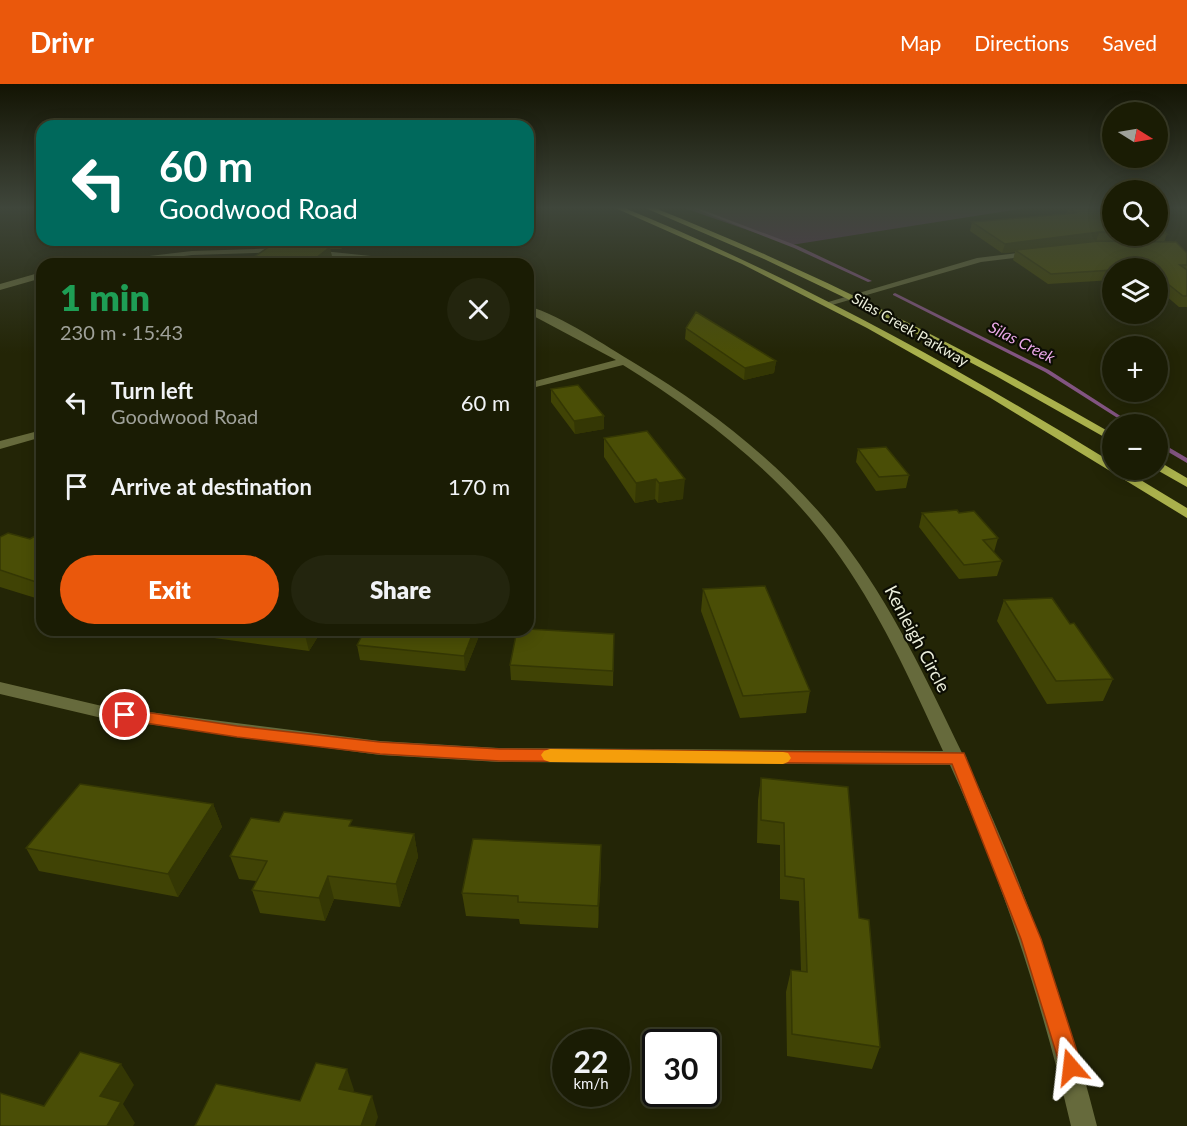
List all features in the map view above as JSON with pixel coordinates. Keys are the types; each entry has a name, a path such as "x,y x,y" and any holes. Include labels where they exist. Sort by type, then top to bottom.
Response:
{"main road":[{"name":"Silas Creek Parkway","path":"732,256 829,303 1102,462"},
{"name":"Silas Creek Parkway","path":"762,256 850,296 1000,375 1102,433"},
{"path":"1168,471 1187,483"},
{"name":"Silas Creek Parkway","path":"1132,480 1187,514"}],"street":[{"path":"139,258 155,256"},
{"path":"829,303 980,260 1013,256"},
{"path":"0,287 36,277"},
{"name":"Kenleigh Circle","path":"534,312 625,361 693,407 797,496 823,525 856,570 888,623 958,758 1031,939 1071,1067 1084,1126"},
{"path":"534,384 625,361"},
{"path":"0,445 36,435"},
{"path":"0,688 102,712 380,748 500,755 958,758"}],"building":[{"path":"256,256 319,256 316,258 253,258"},
{"path":"1023,256 1187,256 1187,265 1180,265 1187,270 1187,296 1183,296 1168,284 1168,258 1102,258 1102,271 1051,274"},
{"path":"696,312 776,361 745,368 686,328"},
{"path":"578,385 604,416 574,421 551,389"},
{"path":"647,431 685,479 659,483 656,479 636,483 604,438"},
{"path":"886,447 909,475 879,477 858,449"},
{"path":"957,510 959,513 974,511 998,538 983,540 1002,561 964,565 922,513"},
{"path":"8,533 30,539 36,535 36,582 0,570 0,537"},
{"path":"765,586 810,691 743,696 703,589"},
{"path":"1052,598 1070,624 1074,623 1113,679 1056,681 1004,600"},
{"path":"534,629 614,634 613,671 510,665 516,636 534,636"},
{"path":"362,636 472,636 464,656 357,645"},
{"path":"761,778 848,787 859,918 869,920 880,1047 792,1034 791,970 807,972 804,879 785,876 784,823 761,820"},
{"path":"80,784 213,804 168,874 26,848"},
{"path":"284,812 352,820 349,826 414,834 396,884 328,876 319,898 252,890 267,861 230,856 251,818 279,822"},
{"path":"473,839 601,845 598,906 518,902 518,896 462,893"},
{"path":"80,1052 121,1064 100,1096 121,1102 107,1126 0,1126 0,1093 44,1106"},
{"path":"316,1063 347,1069 339,1089 372,1096 361,1126 195,1126 216,1084 300,1101"}],"waterway":[{"name":"Silas Creek","path":"815,256 870,281"},
{"name":"Silas Creek","path":"895,294 1047,371 1114,414"},
{"name":"Silas Creek","path":"1168,449 1187,461"}],"slow traffic":[{"path":"550,755 783,758"}],"route":[{"path":"125,715 380,748 500,755 958,758 1031,939 1071,1067"}]}
